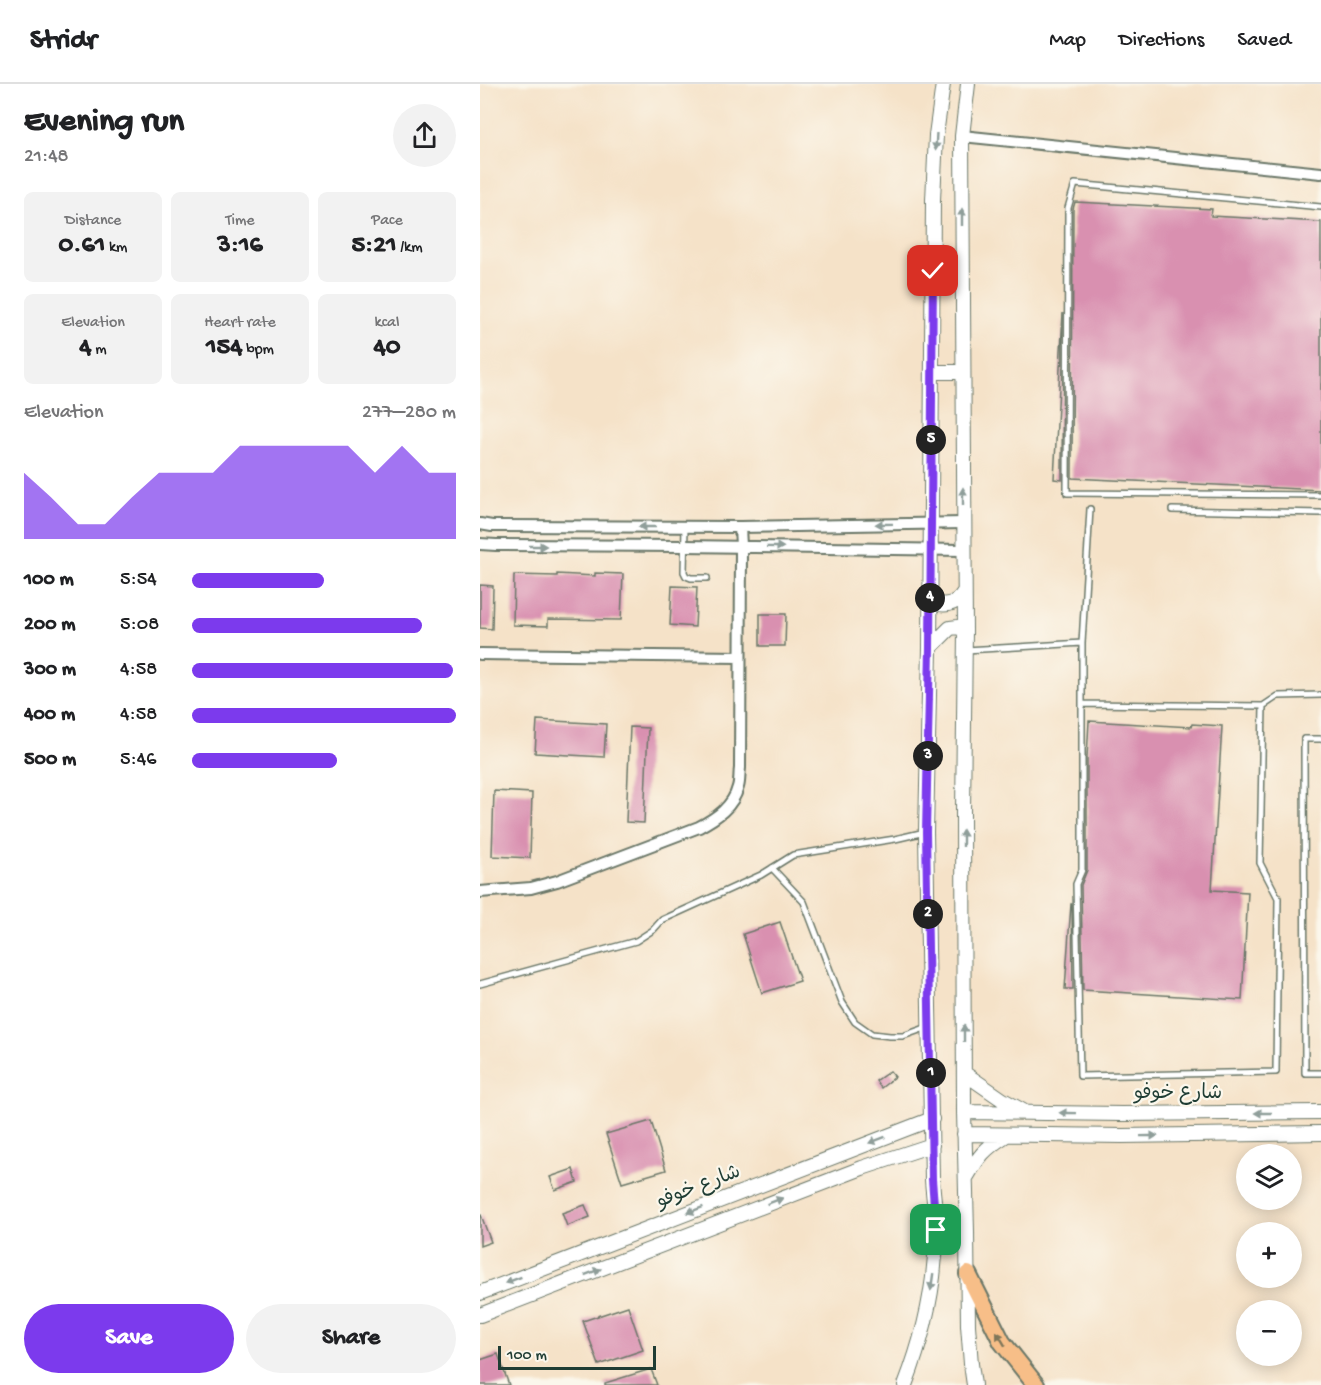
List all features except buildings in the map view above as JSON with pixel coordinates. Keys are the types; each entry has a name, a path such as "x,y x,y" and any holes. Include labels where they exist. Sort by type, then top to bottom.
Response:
{"main road":[{"path":"968,1274 1002,1342 1036,1385"}],"street":[{"path":"905,1385 915,1361 924,1327 933,1278 936,1230 932,1145 926,832 930,648 933,200 936,135 943,84"},
{"path":"968,84 962,136 964,1134 968,1325 974,1385"},
{"path":"962,136 1321,173"},
{"path":"932,372 963,372"},
{"path":"480,524 492,526 740,527 963,523"},
{"path":"480,892 531,888 558,880 699,827 716,818 729,805 738,788 740,768 740,527"},
{"path":"480,544 963,550"},
{"path":"930,600 941,605 952,604 964,592"},
{"path":"930,648 950,628 958,627 964,631"},
{"path":"480,654 740,657"},
{"path":"964,1073 1025,1112"},
{"name":"شارع خوفو","path":"964,1112 1122,1114 1321,1112"},
{"name":"شارع خوفو","path":"480,1293 932,1119"},
{"name":"شارع خوفو","path":"964,1134 1122,1136 1321,1133"},
{"path":"965,1180 983,1151 1007,1135"},
{"name":"شارع خوفو","path":"480,1315 851,1172 932,1145"}],"lane":[{"path":"1321,207 1075,184 1068,208 1067,481 1067,493 1321,495"},
{"path":"1090,509 1082,643 1082,870 1076,884 1080,1076 1276,1072 1278,898 1260,863 1263,706"},
{"path":"1172,510 1321,513"},
{"path":"685,527 684,572 692,578 707,578"},
{"path":"964,650 1082,643"},
{"path":"1082,704 1263,706 1278,696 1321,695"},
{"path":"1321,739 1304,739 1304,763 1305,1073 1321,1073"},
{"path":"480,984 636,941 653,930 662,920 761,875 793,855 926,832"},
{"path":"772,868 804,902 843,1002 855,1022 872,1034 890,1036 903,1036 930,1027"}],"route":[{"path":"933,271 926,832 932,1179 936,1230"}]}
